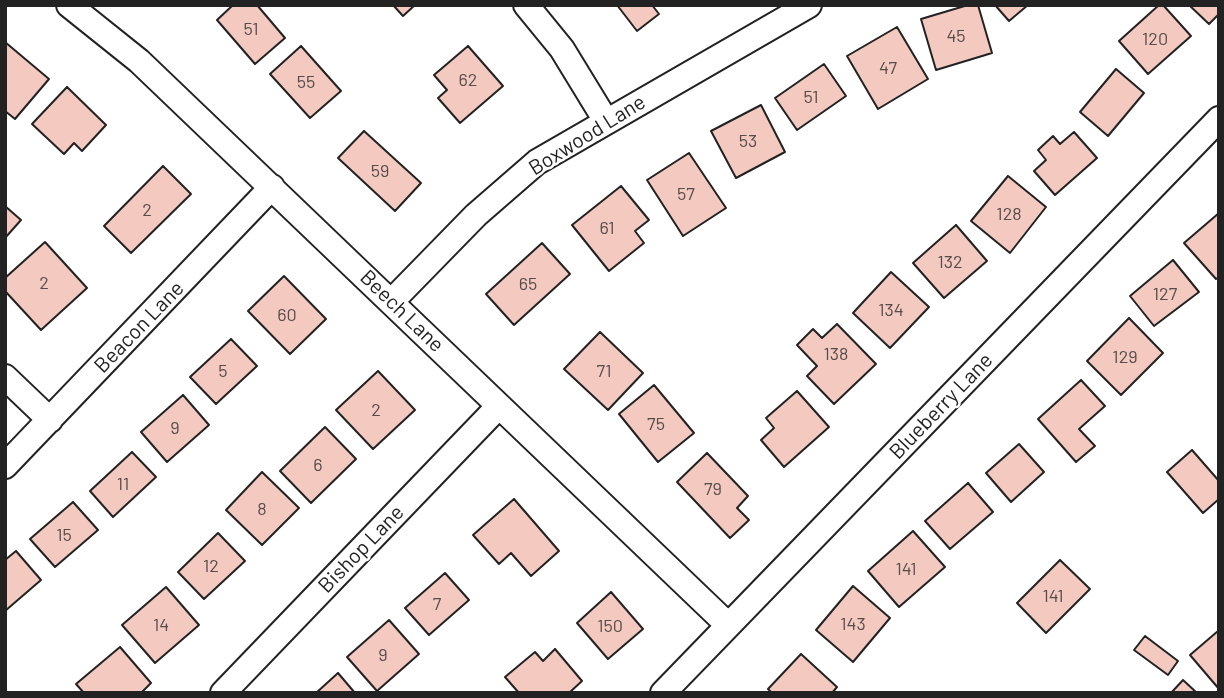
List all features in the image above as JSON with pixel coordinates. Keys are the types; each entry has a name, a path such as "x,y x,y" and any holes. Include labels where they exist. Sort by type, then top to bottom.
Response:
{"street":[{"name":"Beech Lane","path":"69,5 139,61 728,625"},
{"path":"526,5 562,50 606,121"},
{"name":"Boxwood Lane","path":"392,301 476,215 537,162 809,5"},
{"name":"Blueberry Lane","path":"663,693 1219,119"},
{"name":"Beacon Lane","path":"5,466 272,187"},
{"path":"5,377 50,420"},
{"name":"Bishop Lane","path":"223,693 499,406"}],"building":[{"path":"233,5 257,5 285,38 255,64 217,20"},
{"path":"393,5 415,5 403,16"},
{"path":"617,5 652,5 659,14 637,31"},
{"path":"968,5 978,5 992,53 936,70 921,19"},
{"path":"995,5 1028,5 1009,21"},
{"path":"1159,5 1163,5 1191,36 1148,74 1119,41"},
{"path":"1189,5 1219,5 1219,14 1209,24"},
{"path":"897,27 928,79 878,109 847,56"},
{"path":"5,42 49,79 15,119 5,111"},
{"path":"301,46 341,91 310,118 270,74"},
{"path":"468,46 503,86 460,123 438,98 447,90 434,75"},
{"path":"824,64 846,96 797,130 775,98"},
{"path":"1116,69 1144,93 1108,136 1080,112"},
{"path":"67,87 106,125 82,151 74,143 64,154 32,124"},
{"path":"761,105 785,152 736,178 711,131"},
{"path":"364,131 421,183 395,211 338,158"},
{"path":"1074,132 1097,158 1055,195 1034,171 1046,160 1038,150 1053,136 1060,144"},
{"path":"689,153 726,208 683,236 647,180"},
{"path":"163,166 191,194 131,253 104,226"},
{"path":"1008,176 1046,207 1010,253 971,221"},
{"path":"621,186 649,220 635,231 644,243 609,271 572,225"},
{"path":"5,206 21,220 5,238"},
{"path":"1219,213 1219,277 1216,279 1184,243"},
{"path":"956,225 987,261 944,298 913,263"},
{"path":"45,242 87,288 41,330 5,291 5,278"},
{"path":"542,243 570,274 514,325 486,294"},
{"path":"1173,260 1199,292 1154,326 1130,296"},
{"path":"891,272 929,307 890,348 853,313"},
{"path":"284,276 326,319 290,354 248,311"},
{"path":"1129,318 1163,353 1121,395 1087,361"},
{"path":"837,324 876,364 834,404 807,376 817,366 797,345 813,329 822,338"},
{"path":"600,332 643,373 608,410 564,369"},
{"path":"231,339 257,366 216,404 190,377"},
{"path":"378,371 415,410 373,449 336,410"},
{"path":"1081,380 1105,406 1079,429 1095,446 1076,462 1038,419"},
{"path":"654,385 694,433 658,462 619,414"},
{"path":"797,391 829,427 784,467 761,440 774,428 766,418"},
{"path":"183,395 209,425 167,462 141,432"},
{"path":"325,427 356,459 311,503 280,471"},
{"path":"1019,444 1044,472 1011,502 986,473"},
{"path":"1192,450 1219,481 1219,499 1203,513 1167,472"},
{"path":"132,452 156,477 113,517 90,491"},
{"path":"707,453 748,496 737,508 749,520 730,538 677,482"},
{"path":"262,472 299,508 262,545 226,510"},
{"path":"968,483 993,512 950,549 925,521"},
{"path":"514,499 559,551 531,576 511,553 499,564 473,535"},
{"path":"73,502 98,530 55,567 30,539"},
{"path":"913,531 945,567 899,607 868,571"},
{"path":"218,533 245,561 204,599 178,572"},
{"path":"16,551 41,580 5,611 5,560"},
{"path":"1060,560 1090,589 1046,633 1017,603"},
{"path":"445,573 469,600 429,635 405,608"},
{"path":"853,586 890,618 853,662 816,630"},
{"path":"166,587 199,625 155,663 122,625"},
{"path":"611,592 643,629 608,659 577,623"},
{"path":"389,620 419,654 377,691 347,657"},
{"path":"1219,632 1219,689 1190,655"},
{"path":"1145,636 1178,661 1168,675 1134,650"},
{"path":"120,647 151,683 141,693 84,693 76,684"},
{"path":"555,649 582,681 569,693 519,693 505,677 535,652 543,661"},
{"path":"801,654 837,687 832,693 772,693 768,689"},
{"path":"338,673 355,693 316,693"},
{"path":"1183,680 1197,693 1171,693"}]}
